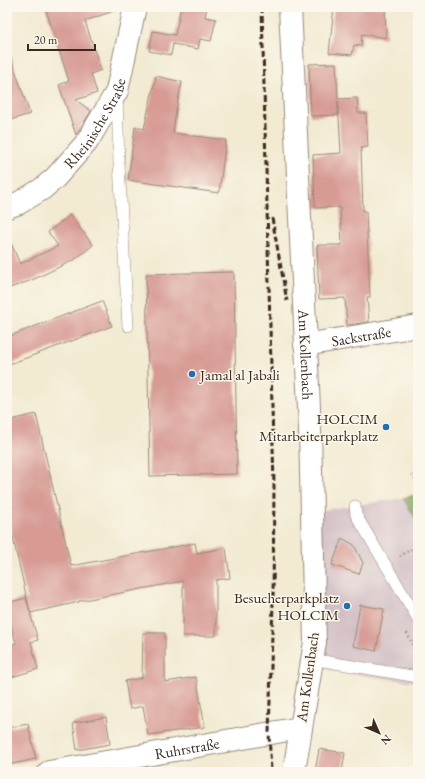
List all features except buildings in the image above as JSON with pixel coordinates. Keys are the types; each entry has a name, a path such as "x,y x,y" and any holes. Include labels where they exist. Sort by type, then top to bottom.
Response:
{"street":[{"name":"Rheinische Straße","path":"7,207 19,203 42,189 55,178 87,142 117,91 135,7"},
{"name":"Am Kollenbach","path":"290,7 310,429 315,642 294,772"},
{"name":"Sackstraße","path":"305,345 418,326"},
{"name":"Ruhrstraße","path":"49,772 300,728"}],"lane":[{"path":"117,91 119,163 128,326"},
{"path":"355,506 356,515 418,619"},
{"path":"311,660 418,677"}],"path":[{"path":"412,475 418,483"}],"shaded area":[{"path":"403,498 418,522 418,694 415,682 320,668 317,511"}],"green space":[{"path":"418,494 418,522 403,498"}],"railway":[{"path":"262,7 274,486 273,601 269,733 271,772"},
{"path":"272,218 287,301"}],"place":[{"name":"Jamal al Jabali","path":"192,374"},
{"name":"HOLCIM Mitarbeiterparkplatz","path":"386,427"},
{"name":"Besucherparkplatz HOLCIM","path":"347,606"}]}
